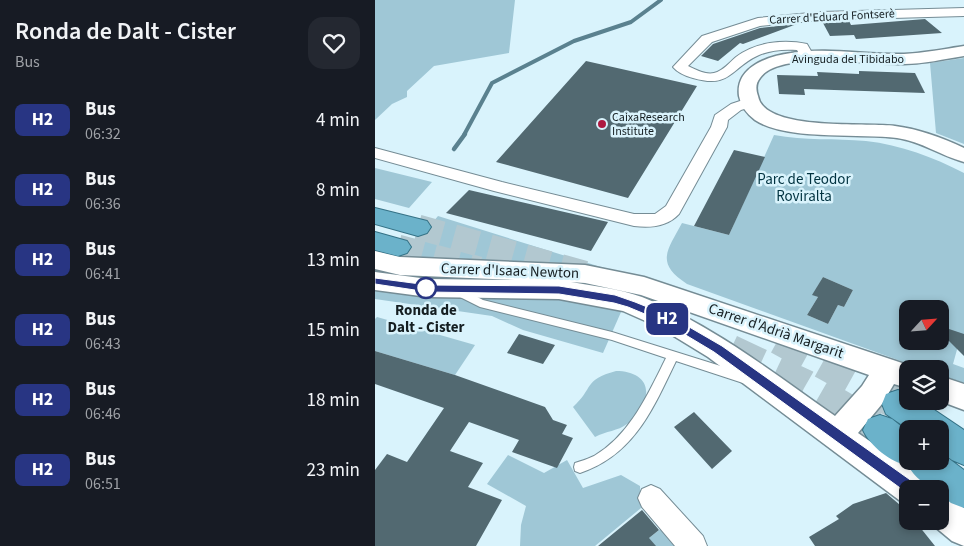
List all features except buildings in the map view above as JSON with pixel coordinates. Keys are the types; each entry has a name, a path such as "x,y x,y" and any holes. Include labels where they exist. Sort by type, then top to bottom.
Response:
{"highway":[{"path":"375,216 418,227"},
{"path":"893,395 924,420"},
{"path":"893,395 899,420"},
{"path":"949,438 964,448"},
{"path":"936,470 964,490"}],"street":[{"name":"Carrer d'Eduard Fontserè","path":"808,58 802,47 792,45 766,49 751,53 739,60 724,75 715,78 695,74 680,66 707,39 758,22 821,16 964,12"},
{"name":"Avinguda del Tibidabo","path":"754,108 747,95 747,87 755,72 769,63 808,58 902,59 964,51"},
{"path":"375,153 500,187 641,221 661,219 673,210 719,127 754,108 773,121 802,127 898,132 935,143 964,156"},
{"name":"Carrer d'Isaac Newton","path":"375,260 400,266 585,274 644,286"},
{"name":"Carrer d'Isaac Newton","path":"375,281 428,288 543,289 623,302 668,320 718,349 899,480"},
{"name":"Carrer d'Adrià Margarit","path":"644,286 893,395"},
{"path":"949,391 964,397"},
{"path":"838,434 872,395 893,395"},
{"path":"651,498 693,546"},
{"path":"949,517 964,529"}],"lane":[{"path":"453,288 480,303 612,336 777,391"},
{"path":"580,467 598,460 610,452 637,423 673,355"}],"green space":[{"path":"375,0 515,0 509,53 434,66 407,91 407,97 392,104 375,120"},
{"path":"964,58 964,144 936,133 930,63"},
{"name":"Parc de Teodor Roviralta","path":"774,135 866,141 892,145 916,152 964,173 964,334 958,346 953,364 964,368 964,383 949,378 949,360 899,360 687,284 671,270 667,263 667,256 672,241 682,223 729,235","holes":["823,277 853,290 844,307 838,305 828,324 807,315 818,297 813,295"]},
{"path":"375,168 432,182 409,208 375,199"},
{"path":"438,216 636,278 603,353 523,330 492,316 375,299 375,291"},
{"path":"377,317 475,345 455,375 375,351 375,319"},
{"path":"616,371 639,377 646,387 644,401 640,410 629,423 595,437 573,407 593,381"},
{"path":"508,455 544,473 567,460 583,488 621,475 640,486 641,508 595,546 520,546 521,525 526,506 487,484"},
{"path":"663,527 680,546 650,546 649,538"}],"waterway":[{"path":"464,135 492,83 574,41 631,22 661,0"},
{"path":"454,149 465,134"}],"tunnel":[{"path":"418,227 587,274"},
{"path":"398,247 479,269"},
{"path":"779,338 895,402"},
{"path":"730,351 805,386 874,426"}],"bus line":[{"name":"H2","path":"375,281 428,288 535,288 559,290 615,299 632,304 668,320 718,349 809,413 899,480"}],"place":[{"name":"CaixaResearch Institute","path":"602,124"},
{"name":"Ronda de Dalt - Cister","path":"426,288"}]}
